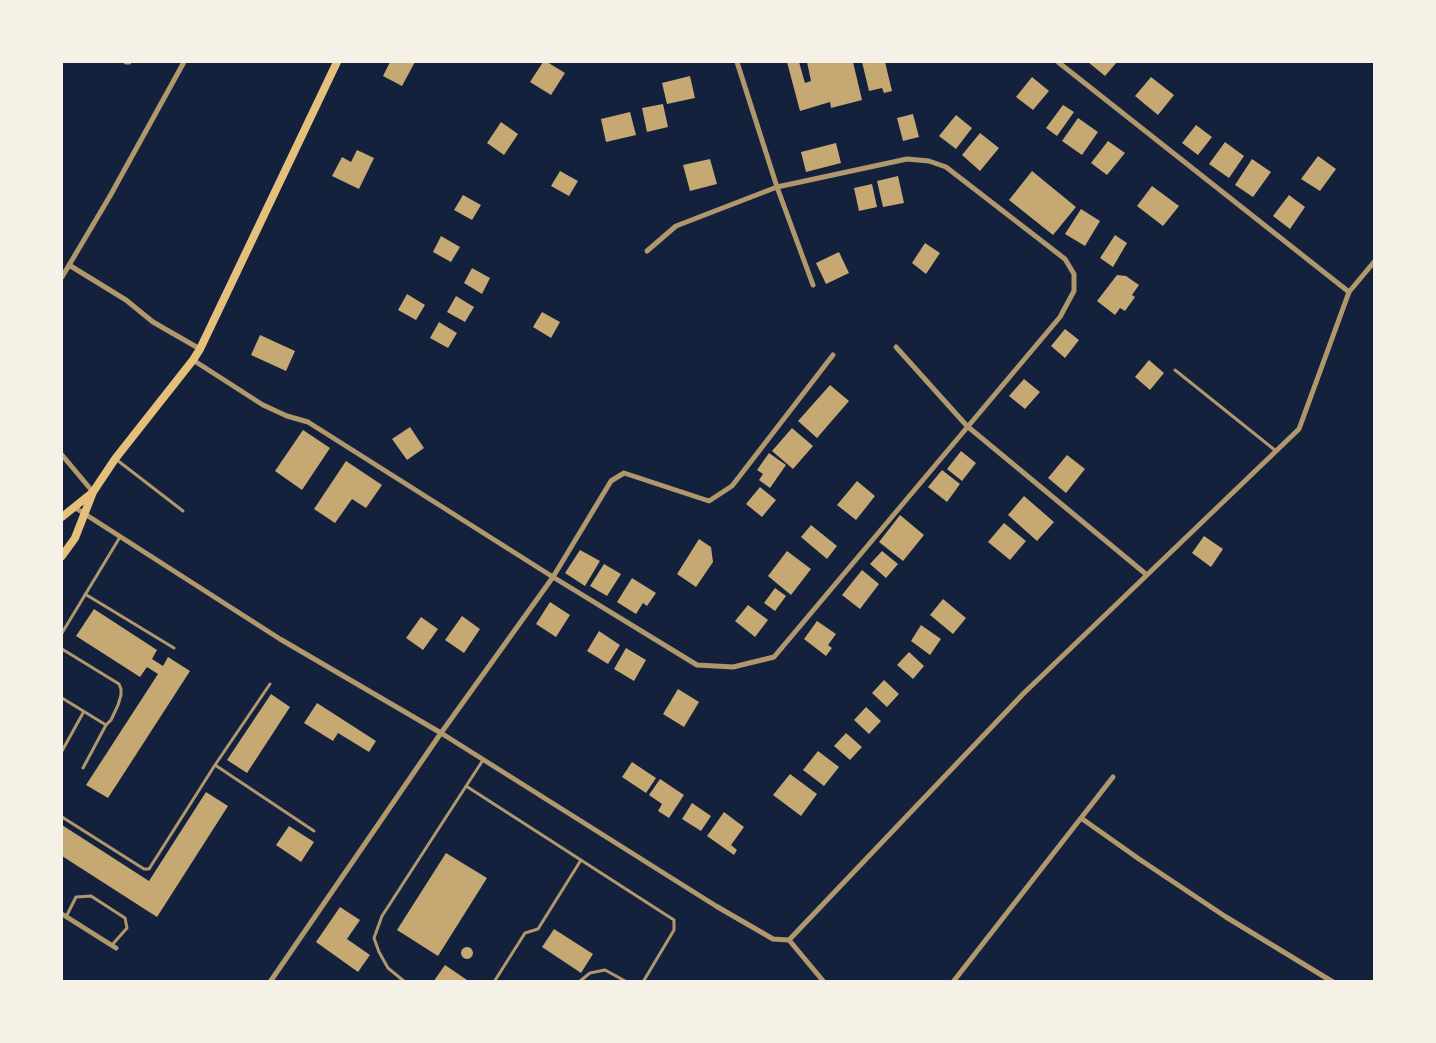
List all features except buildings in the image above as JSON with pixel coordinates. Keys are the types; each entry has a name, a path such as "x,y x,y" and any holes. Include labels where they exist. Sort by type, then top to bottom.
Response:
{"main road":[{"path":"62,556 75,538 93,492 200,349 337,62"},
{"path":"62,517 93,492"}],"street":[{"path":"62,277 184,62"},
{"path":"737,62 777,187 813,285"},
{"path":"1058,62 1349,292"},
{"path":"193,360 262,405 308,422 697,665 733,667 774,657 1060,316 1074,291 1074,274 1065,259 946,167 929,161 907,159 777,187 676,226 647,250"},
{"path":"789,940 1024,693 1299,429 1349,292 1374,262"},
{"path":"69,265 126,300 153,322 200,349"},
{"path":"896,348 967,426 1147,575"},
{"path":"270,981 441,733 553,576 611,481 624,473 709,501 732,486 833,355"},
{"path":"62,455 93,492"},
{"path":"74,507 280,639 441,733 716,906 772,939 789,940 824,981"},
{"path":"953,981 1113,777"},
{"path":"1081,818 1216,910 1333,981"},
{"path":"64,915 114,947"}],"lane":[{"path":"1175,370 1276,451"},
{"path":"116,459 183,511"},
{"path":"62,633 120,537"},
{"path":"85,594 174,648"},
{"path":"62,649 119,684 121,689 121,695 111,720 83,768"},
{"path":"62,817 144,869 149,869 270,684"},
{"path":"62,698 106,725"},
{"path":"62,751 84,713"},
{"path":"405,981 388,968 374,938 382,916 483,760"},
{"path":"215,765 314,831"},
{"path":"466,786 674,920 674,930 643,981"},
{"path":"494,981 525,933 538,929 581,860"},
{"path":"64,915 76,897 91,896 125,918 127,928 114,947"},
{"path":"579,981 590,973 605,970 627,981"}]}
